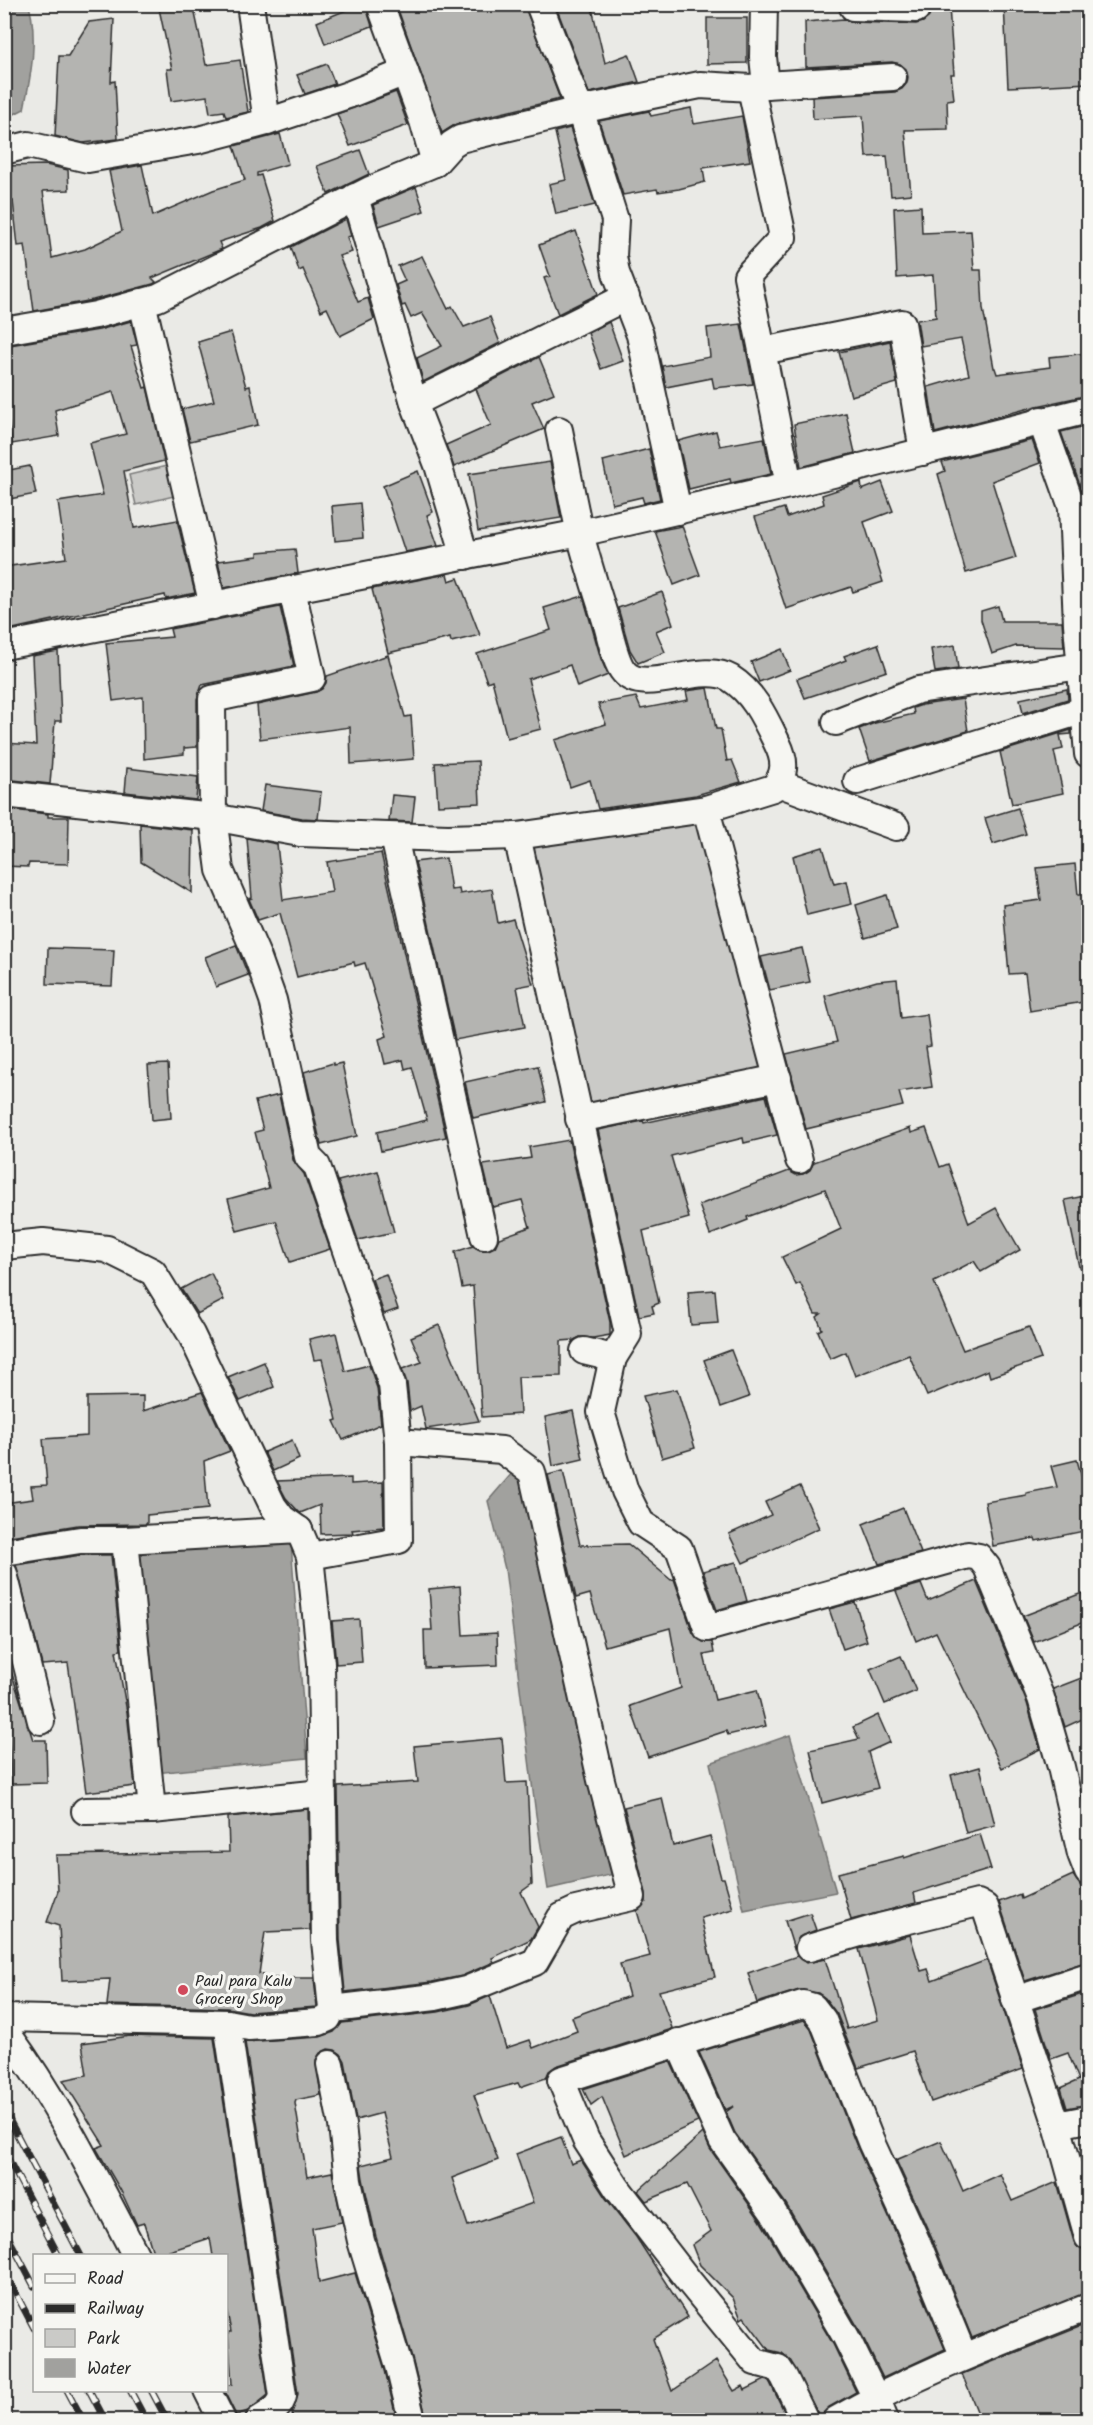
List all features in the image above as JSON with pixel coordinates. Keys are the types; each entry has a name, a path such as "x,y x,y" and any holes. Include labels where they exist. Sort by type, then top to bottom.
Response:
{"street":[{"path":"250,4 267,122"},
{"path":"380,4 423,121 435,163"},
{"path":"539,4 607,188 608,202 615,220 613,256 616,273 640,335 678,511"},
{"path":"764,4 763,57 759,86 783,237 747,276 789,485"},
{"path":"853,4 853,7 916,9 916,4"},
{"path":"4,151 28,146 88,159 198,140 267,122 348,95 405,72"},
{"path":"4,331 96,315 158,298 355,197 435,163 452,144 460,139 580,110 700,85 759,86 893,77"},
{"path":"355,197 414,403 438,465 465,556"},
{"path":"414,403 626,297"},
{"path":"142,302 213,606"},
{"path":"762,351 902,323 923,452"},
{"path":"4,646 580,533 789,485 1041,420 1089,410"},
{"path":"1041,420 1080,506 1081,666 1089,754"},
{"path":"4,794 213,817 300,833 394,837 517,836 706,809 762,793 778,783 784,771 784,756 758,704 728,676 709,672 644,681 633,679 623,672 614,650 580,533 559,430"},
{"path":"292,590 312,678 212,699 213,817 220,870 258,958 273,1000 308,1157 317,1166 392,1385 398,1442 399,1540 310,1556"},
{"path":"836,722 918,690 1081,666"},
{"path":"857,781 1084,710"},
{"path":"778,783 896,827"},
{"path":"706,809 799,1160"},
{"path":"517,836 628,1334 613,1358 601,1412 625,1491 641,1523 678,1548 706,1628 968,1555 980,1557 987,1567 1041,1698 1061,1767 1081,1854 1089,1872"},
{"path":"394,837 484,1236"},
{"path":"579,1119 778,1078"},
{"path":"4,1246 43,1242 107,1250 153,1272 191,1334 273,1506 282,1518 298,1530 310,1556 321,1663 325,1941 332,2009 328,2018 319,2022 249,2027 227,2023 4,2018"},
{"path":"584,1351 613,1358"},
{"path":"332,2009 435,1997 466,1990 535,1962 561,1917 576,1910 632,1897 601,1780 532,1472 502,1450 398,1442"},
{"path":"4,1552 80,1540 125,1540 298,1530"},
{"path":"125,1540 152,1810"},
{"path":"4,1574 41,1721"},
{"path":"85,1811 152,1810 322,1793"},
{"path":"809,1948 978,1902 985,1907 1057,2126 1089,2237"},
{"path":"1016,2000 1089,1976"},
{"path":"805,2421 784,2377 777,2368 755,2362 617,2188 585,2140 561,2080 803,2004 813,2007 823,2019 871,2142 919,2247 964,2357"},
{"path":"227,2023 283,2396 276,2409 259,2421"},
{"path":"4,2029 31,2065 135,2254"},
{"path":"678,2042 722,2140 773,2212 846,2337 881,2409"},
{"path":"330,2064 342,2125 348,2181 361,2241 399,2366 412,2421"},
{"path":"1057,2126 1089,2119"},
{"path":"836,2421 881,2409 964,2357 1089,2307"},
{"path":"208,2392 222,2421"}],"green space":[{"path":"171,465 178,495 136,505 129,475"},
{"path":"704,814 778,1078 579,1119 523,842"}],"water":[{"path":"4,5 29,5 33,31 31,70 24,109 5,119"},
{"path":"513,1472 527,1475 614,1874 548,1889 536,1815 505,1569 488,1501"},
{"path":"291,1543 307,1758 145,1774 130,1550"},
{"path":"790,1735 836,1892 744,1910 710,1763"}],"building":[{"path":"158,4 193,4 206,65 240,60 248,112 226,117 224,111 210,113 207,96 171,101 167,69 172,69"},
{"path":"365,4 372,26 325,44 317,22"},
{"path":"396,4 524,4 560,99 456,124 442,133"},
{"path":"555,4 591,4 605,63 629,54 639,82 589,93"},
{"path":"1004,4 1089,4 1089,83 1008,87"},
{"path":"949,7 954,99 947,100 948,129 905,130 911,194 891,196 887,156 866,157 863,116 813,119 812,97 895,92 907,83 906,69 892,62 806,67 805,22 844,19 853,22 916,24 929,17 931,8"},
{"path":"707,18 747,18 747,63 707,64"},
{"path":"114,19 111,82 115,81 118,139 83,143 55,136 59,56 68,56 89,22"},
{"path":"327,64 335,84 305,94 297,75"},
{"path":"396,92 408,125 350,146 337,114"},
{"path":"691,108 694,124 742,116 750,161 703,168 705,182 679,189 658,192 657,189 623,195 599,121 649,111 651,116"},
{"path":"570,128 595,205 556,214 549,184 566,180 555,132"},
{"path":"280,134 288,164 257,173 257,176 261,175 275,221 262,228 219,242 222,249 152,278 156,282 153,284 93,300 34,311 25,245 18,246 13,201 4,203 4,166 46,165 68,170 69,190 43,191 52,258 85,249 122,231 109,171 142,165 153,216 213,190 245,180 234,146"},
{"path":"360,150 369,174 328,194 317,166"},
{"path":"416,187 424,211 379,226 373,205"},
{"path":"921,206 922,233 971,231 974,270 981,270 983,309 997,374 1050,367 1049,357 1089,353 1089,395 935,433 928,387 969,375 961,339 921,346 917,320 936,317 933,275 897,278 894,208"},
{"path":"346,219 351,236 347,237 352,252 339,256 358,302 368,298 374,319 340,336 327,308 321,311 303,269 299,271 291,247"},
{"path":"576,231 598,294 558,314 544,278 550,276 539,245"},
{"path":"422,256 448,309 452,306 464,327 490,317 500,343 423,382 417,358 442,346 422,313 411,318 405,305 402,306 396,285 405,281 398,266"},
{"path":"131,321 137,345 131,346 144,388 147,387 164,461 124,471 134,528 177,520 195,593 166,599 165,595 4,631 4,567 66,558 58,502 103,495 90,443 126,434 113,392 55,410 59,436 12,444 4,395 4,346 99,330"},
{"path":"609,322 623,361 601,369 588,333"},
{"path":"741,324 753,384 714,388 712,378 666,387 662,366 710,357 707,328"},
{"path":"231,332 246,387 250,386 258,425 190,441 182,409 214,401 198,342"},
{"path":"890,341 897,383 851,396 839,352"},
{"path":"539,357 554,393 532,402 544,429 454,467 446,445 491,425 476,389"},
{"path":"846,413 855,453 801,467 794,424"},
{"path":"1089,425 1089,490 1082,491 1061,432"},
{"path":"716,431 720,446 764,438 771,474 731,483 730,479 689,489 678,441"},
{"path":"1032,440 1040,463 992,481 1016,558 966,573 938,474 945,471 942,462"},
{"path":"649,449 660,499 644,503 642,497 612,504 603,461"},
{"path":"550,462 561,518 478,531 469,474"},
{"path":"30,466 36,494 4,500 4,471"},
{"path":"418,471 433,512 427,515 438,546 405,552 383,486"},
{"path":"861,482 862,490 882,482 893,511 864,522 883,582 853,592 851,587 786,609 755,517 784,508 787,517 824,504 822,495"},
{"path":"360,503 363,538 335,541 332,506"},
{"path":"682,526 700,575 674,585 655,531"},
{"path":"295,549 298,573 224,588 218,561 258,556 258,552"},
{"path":"447,574 449,581 458,578 480,635 451,642 450,638 388,653 372,589"},
{"path":"662,592 673,624 656,631 665,652 638,663 630,650 618,608"},
{"path":"583,596 601,659 608,675 577,687 570,665 528,679 541,729 507,738 492,680 487,682 477,654 551,630 544,608"},
{"path":"998,606 1002,621 1062,621 1064,647 1016,646 992,654 981,620 981,611"},
{"path":"280,607 294,666 202,685 197,699 197,747 184,748 184,754 144,759 143,697 113,701 106,643 172,637 170,629"},
{"path":"878,644 887,671 805,698 797,679 846,660 844,656"},
{"path":"955,645 958,669 935,672 931,649"},
{"path":"782,649 790,670 759,682 751,662"},
{"path":"58,651 61,721 55,721 50,784 4,779 4,743 36,745 32,656"},
{"path":"388,655 405,717 411,716 414,759 351,764 350,727 260,739 257,705 316,692 322,689 327,676"},
{"path":"708,688 716,729 721,729 727,761 732,760 741,782 696,795 598,809 590,780 570,787 555,740 606,724 598,704 636,697 641,709 688,700 686,691"},
{"path":"1067,689 1068,699 1023,713 1020,699"},
{"path":"963,699 968,731 870,761 859,729 914,714 913,708 922,705"},
{"path":"1071,730 1071,734 1060,735 1063,749 1054,751 1063,793 1012,804 1000,752"},
{"path":"478,761 480,803 438,805 435,763"},
{"path":"127,768 198,777 196,800 125,792"},
{"path":"265,785 321,792 318,819 261,811"},
{"path":"392,795 415,797 412,822 389,821"},
{"path":"1018,808 1026,834 993,844 985,818"},
{"path":"4,809 48,814 48,817 69,817 68,864 29,863 28,867 4,866"},
{"path":"140,824 193,830 192,893 141,862"},
{"path":"247,838 277,844 283,900 332,892 327,862 381,853 446,1137 381,1151 377,1132 427,1120 412,1067 405,1069 403,1060 385,1064 379,1039 387,1036 365,963 355,966 354,962 297,977 280,913 258,920 249,899 252,898"},
{"path":"823,847 834,884 847,881 852,904 807,915 793,856"},
{"path":"446,858 451,890 459,889 460,894 492,889 498,923 513,919 533,984 517,987 525,1027 455,1040 415,862"},
{"path":"1075,864 1078,895 1084,895 1089,930 1089,1001 1030,1011 1025,973 1009,974 1003,905 1041,900 1037,868"},
{"path":"887,895 897,929 865,938 856,905"},
{"path":"236,945 248,975 216,987 205,957"},
{"path":"48,948 114,950 112,986 47,984"},
{"path":"802,948 810,982 770,990 761,957"},
{"path":"897,979 901,1018 927,1014 931,1046 926,1047 932,1087 899,1092 903,1106 806,1129 786,1054 837,1042 825,996 877,981"},
{"path":"333,1063 333,1065 342,1063 357,1136 321,1145 304,1072"},
{"path":"168,1064 171,1118 152,1120 148,1065"},
{"path":"538,1066 546,1102 473,1118 465,1082"},
{"path":"279,1095 293,1160 304,1174 330,1249 290,1262 276,1221 237,1231 228,1199 269,1188 255,1132 263,1130 255,1101"},
{"path":"766,1096 777,1135 744,1143 743,1138 671,1156 689,1218 643,1231 659,1303 652,1306 654,1313 639,1316 598,1130 643,1121 644,1123"},
{"path":"910,1128 911,1133 926,1128 940,1167 948,1164 969,1223 996,1208 1020,1250 981,1272 974,1261 934,1282 963,1350 1029,1327 1041,1359 990,1377 988,1370 927,1396 909,1355 855,1376 846,1352 830,1359 818,1331 822,1329 817,1317 821,1314 815,1314 800,1283 796,1285 782,1257 841,1229 825,1189 747,1217 748,1220 710,1235 699,1205 789,1171 796,1175 803,1174 810,1170 814,1162"},
{"path":"569,1140 610,1322 610,1335 561,1341 561,1376 518,1377 520,1414 482,1417 473,1286 462,1288 455,1252 473,1246 480,1250 488,1250 495,1247 499,1238 530,1227 522,1200 493,1207 483,1165 531,1158 529,1147"},
{"path":"378,1171 394,1232 358,1240 338,1181"},
{"path":"1089,1195 1089,1266 1079,1267 1065,1200"},
{"path":"211,1273 224,1300 197,1314 181,1289"},
{"path":"386,1274 398,1309 384,1314 372,1279"},
{"path":"715,1290 718,1323 691,1325 688,1292"},
{"path":"439,1325 479,1421 426,1429 421,1406 410,1411 407,1383 402,1369 422,1362 411,1337"},
{"path":"336,1333 345,1371 369,1365 377,1388 381,1424 343,1440 334,1421 337,1420 322,1359 314,1360 309,1339"},
{"path":"731,1350 749,1397 721,1407 704,1360"},
{"path":"264,1362 274,1387 240,1401 228,1377"},
{"path":"677,1389 695,1448 662,1458 643,1396"},
{"path":"202,1392 230,1451 204,1461 208,1509 147,1515 147,1524 78,1525 4,1537 4,1503 33,1499 31,1486 47,1485 43,1439 87,1436 87,1397 143,1396 143,1411"},
{"path":"573,1411 583,1459 553,1466 545,1417"},
{"path":"292,1440 299,1459 273,1471 264,1452"},
{"path":"1077,1460 1089,1503 1089,1530 1036,1541 1035,1538 993,1546 985,1502 1057,1487 1051,1466"},
{"path":"563,1471 580,1545 628,1544 671,1580 674,1579 693,1633 703,1642 712,1642 714,1653 704,1655 715,1700 757,1690 766,1726 728,1735 726,1731 648,1757 630,1706 681,1688 670,1628 605,1646 590,1594 576,1598 548,1475"},
{"path":"351,1478 351,1484 383,1482 384,1527 352,1530 353,1533 321,1534 320,1505 300,1513 286,1498 277,1481"},
{"path":"800,1486 819,1528 743,1563 729,1534 771,1515 765,1502"},
{"path":"903,1508 921,1553 879,1564 863,1524"},
{"path":"81,1555 111,1555 121,1650 116,1651 127,1712 135,1786 86,1792 68,1663 42,1665 16,1565"},
{"path":"736,1562 747,1601 717,1610 703,1571"},
{"path":"976,1581 1027,1703 1040,1749 1002,1768 936,1632 916,1641 896,1591 921,1584 928,1601"},
{"path":"460,1586 463,1635 497,1633 498,1665 425,1668 424,1630 432,1630 429,1589"},
{"path":"1082,1593 1089,1610 1089,1620 1034,1642 1023,1616"},
{"path":"855,1602 867,1641 843,1649 829,1609"},
{"path":"359,1619 362,1662 336,1664 332,1621"},
{"path":"901,1656 916,1691 885,1704 870,1669"},
{"path":"9,1665 33,1740 46,1740 47,1783 11,1784 9,1736 4,1738 4,1666"},
{"path":"1089,1675 1089,1716 1065,1727 1053,1689"},
{"path":"878,1715 890,1742 868,1752 878,1788 822,1803 810,1750 859,1739 853,1727"},
{"path":"502,1738 506,1783 527,1782 532,1884 521,1892 538,1927 531,1939 492,1958 494,1962 462,1976 432,1982 345,1992 340,1940 338,1787 418,1782 414,1746"},
{"path":"980,1767 995,1825 966,1833 951,1775"},
{"path":"662,1798 673,1846 710,1836 721,1878 724,1878 733,1909 701,1918 715,1977 659,1991 672,2028 669,2030 556,2066 549,2071 546,2078 520,2087 518,2083 474,2095 498,2160 452,2178 468,2226 533,2203 516,2154 561,2137 571,2164 581,2160 605,2197 636,2237 688,2317 653,2339 672,2391 716,2361 734,2391 743,2386 745,2390 765,2380 769,2381 789,2421 427,2421 413,2362 376,2237 363,2179 361,2165 393,2157 382,2113 356,2120 345,2061 341,2054 328,2049 320,2053 316,2060 321,2095 296,2100 295,2103 307,2177 332,2172 342,2222 312,2228 319,2282 355,2273 385,2370 397,2421 293,2421 292,2413 298,2394 245,2042 320,2037 334,2032 342,2023 438,2012 469,2005 490,1996 506,2048 530,2040 533,2048 577,2031 572,2017 629,1996 620,1964 650,1956 637,1911 646,1902 646,1893 624,1807"},
{"path":"308,1809 310,1930 265,1932 259,1974 264,1975 264,1978 314,1978 317,2007 250,2012 227,2008 107,2005 110,1979 62,1981 59,1926 47,1922 58,1891 56,1855 229,1852 228,1817"},
{"path":"980,1834 991,1869 914,1893 916,1903 851,1920 838,1873 904,1856 904,1858"},
{"path":"1073,1875 1089,1903 1089,1961 1025,1981 999,1902 1020,1894 1021,1899"},
{"path":"810,1913 816,1930 799,1937 794,1949 785,1921"},
{"path":"910,1935 921,1971 928,1969 932,1981 987,1960 1023,2069 931,2102 913,2051 858,2068 837,2014 825,1998 818,1993 799,1990 757,2003 748,1973 797,1956 806,1963 825,1959 847,2029 878,2020 859,1949"},
{"path":"1089,1992 1089,2104 1067,2108 1061,2088 1079,2080 1068,2053 1051,2059 1035,2009"},
{"path":"804,2020 810,2027 857,2147 945,2349 883,2378 859,2329 786,2204 735,2133 726,2112 734,2106 725,2110 699,2052"},
{"path":"130,2036 214,2038 268,2395 248,2411 236,2415 224,2392 228,2392 228,2385 232,2384 228,2332 231,2332 228,2316 228,2254 213,2254 210,2238 160,2254 153,2254 144,2223 137,2225 121,2191 96,2148 104,2145 63,2080 87,2075 82,2043"},
{"path":"670,2061 698,2122 626,2155 602,2097 591,2105 583,2089"},
{"path":"703,2133 710,2149 760,2220 833,2344 856,2392 829,2407 822,2415 819,2416 790,2360 782,2353 769,2350 744,2317 741,2319 733,2298 700,2265 692,2245 711,2231 687,2184 646,2201 638,2191"},
{"path":"941,2141 963,2191 1000,2174 1012,2201 1057,2182 1074,2242 1078,2248 1089,2252 1089,2292 972,2338 933,2241 896,2160"},
{"path":"1089,2323 1089,2413 1067,2421 981,2421 962,2374"}],"railway":[{"path":"4,2110 80,2254"},
{"path":"4,2151 58,2254"},
{"path":"4,2229 33,2284"},
{"path":"4,2271 33,2326"},
{"path":"68,2392 83,2420"},
{"path":"90,2392 105,2420"},
{"path":"131,2392 146,2420"},
{"path":"152,2392 167,2420"},
{"path":"4,2407 12,2420"}],"place":[{"name":"Paul para Kalu Grocery Shop","path":"183,1990"}]}
